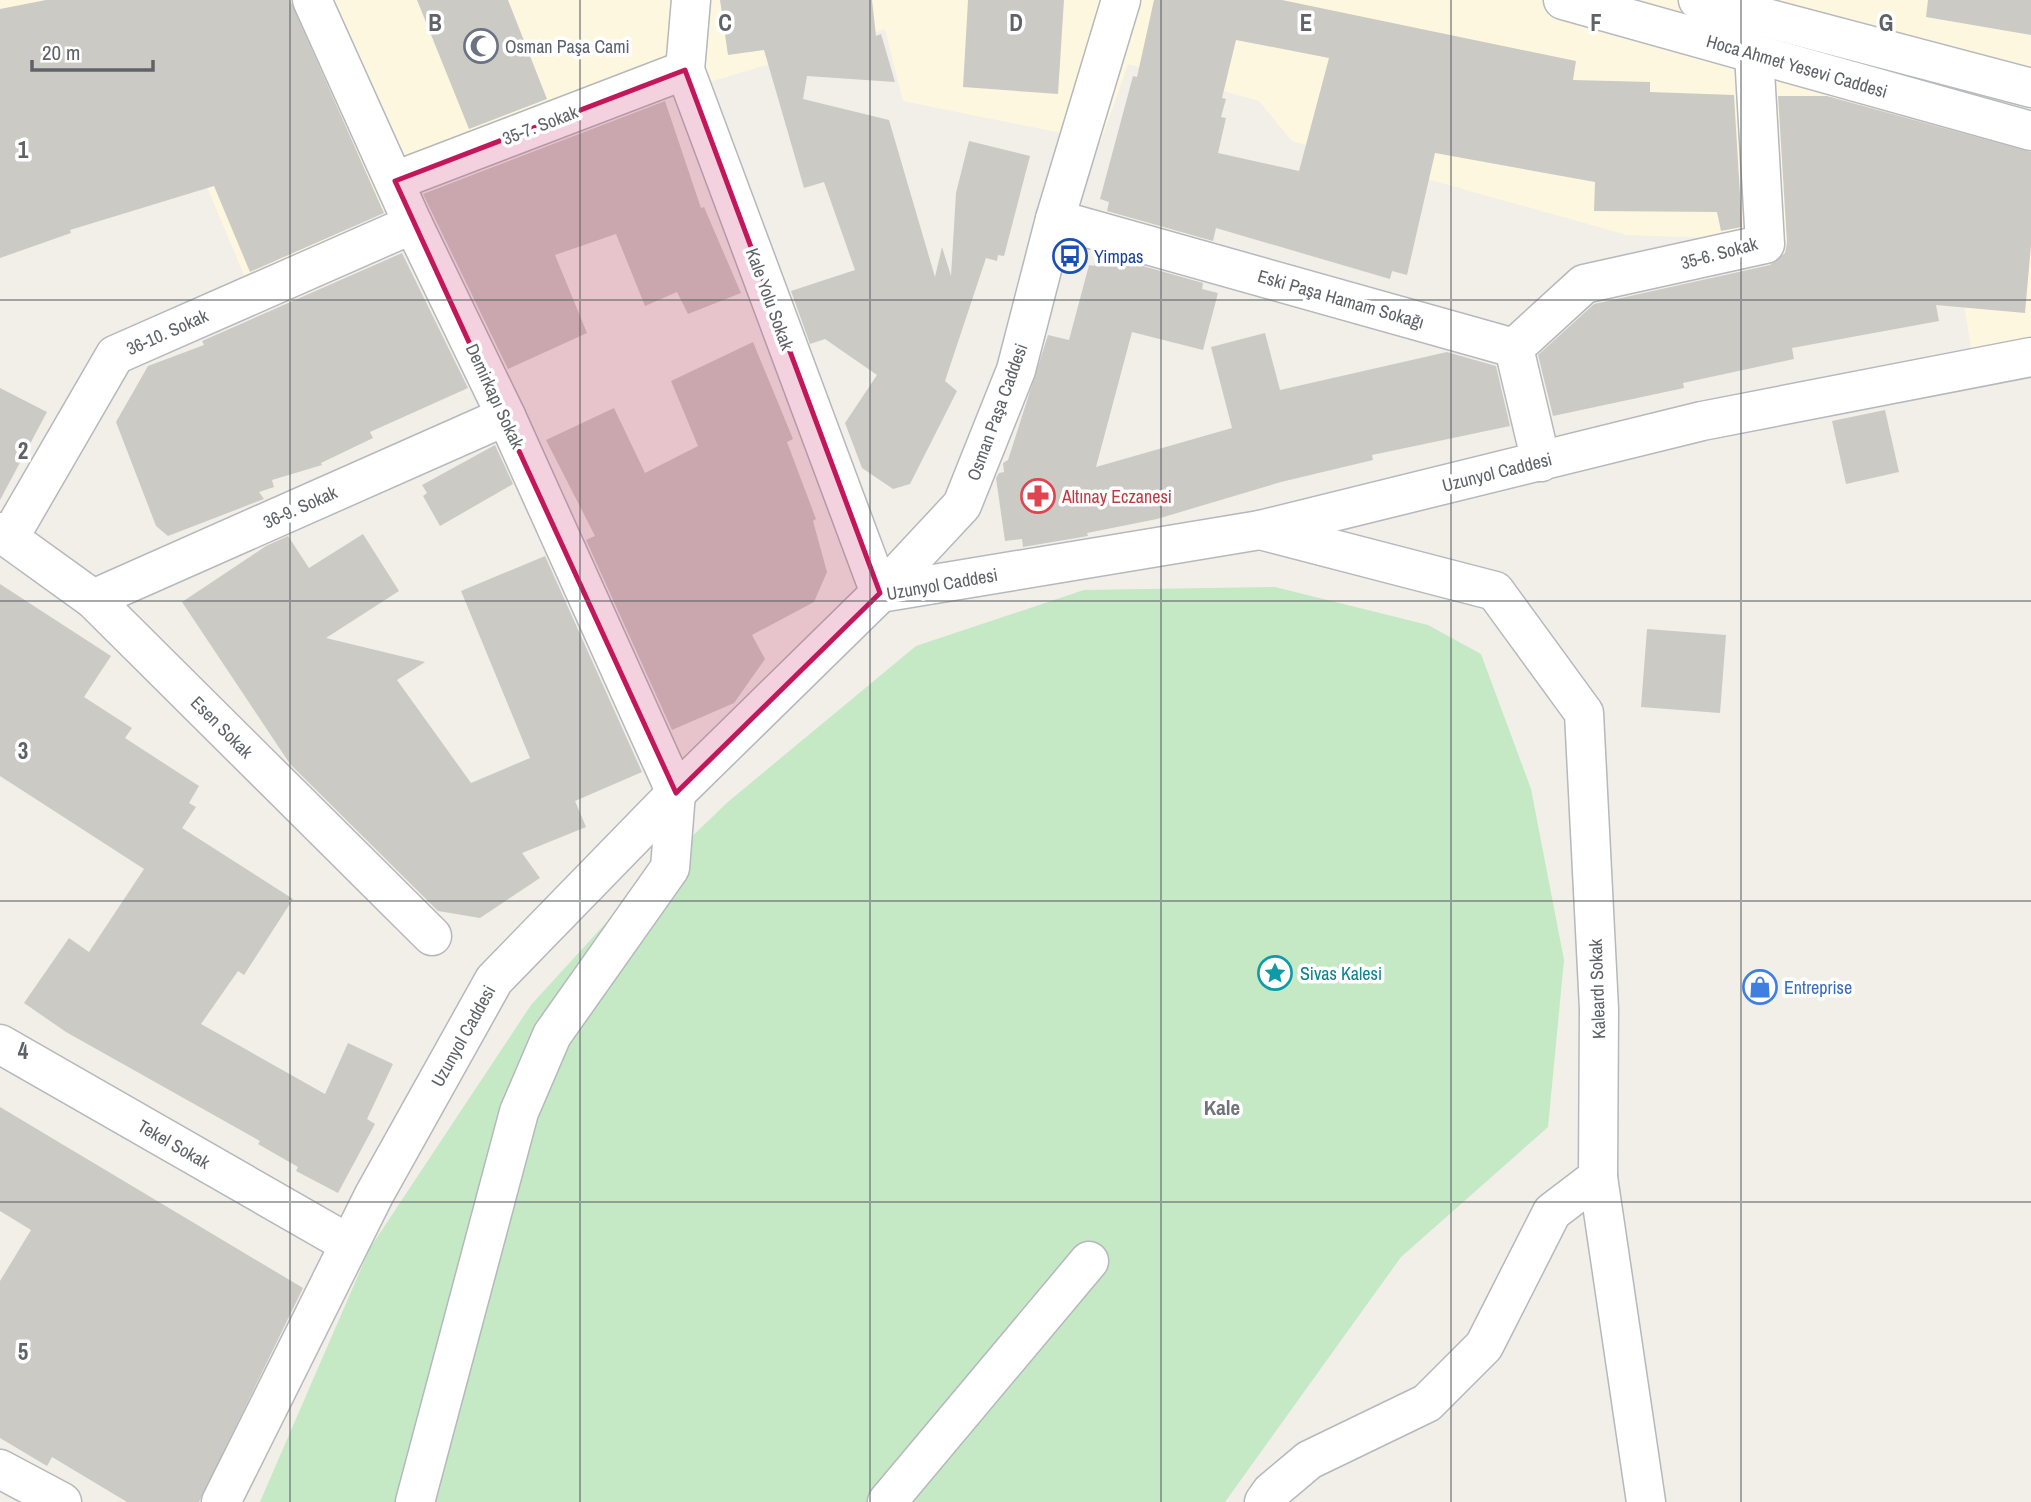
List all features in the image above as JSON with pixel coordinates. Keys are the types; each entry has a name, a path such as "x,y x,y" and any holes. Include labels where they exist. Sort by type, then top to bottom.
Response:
{"street":[{"name":"Demirkapı Sokak","path":"313,0 413,224 506,416 676,793"},
{"name":"Kale Yolu Sokak","path":"691,0 685,70 880,593"},
{"name":"Osman Paşa Caddesi","path":"880,593 962,505 1016,370 1055,219 1121,0"},
{"name":"Hoca Ahmet Yesevi Caddesi","path":"1563,0 2031,131"},
{"name":"Hoca Ahmet Yesevi Caddesi","path":"1698,0 2031,88"},
{"name":"35-6. Sokak","path":"1514,348 1584,285 1765,244 1754,54"},
{"name":"35-7. Sokak","path":"395,181 685,70"},
{"name":"Eski Paşa Hamam Sokağı","path":"1055,219 1514,348"},
{"name":"36-10. Sokak","path":"5,535 115,355 413,224"},
{"path":"1514,348 1541,462"},
{"name":"Uzunyol Caddesi","path":"221,1502 349,1244 494,980 676,793 880,593 1260,530 1702,421 2031,357"},
{"name":"36-9. Sokak","path":"93,599 506,416"},
{"name":"Kaleardı Sokak","path":"1260,530 1494,591 1584,713 1599,1009 1598,1177 1646,1502"},
{"name":"Esen Sokak","path":"5,535 93,599 432,936"},
{"path":"415,1502 519,1112 552,1035 670,868 676,793"},
{"name":"Tekel Sokak","path":"0,1044 349,1244"},
{"path":"1264,1502 1271,1492 1309,1460 1427,1403 1484,1346 1552,1212 1598,1177"},
{"path":"887,1502 1089,1261"},
{"path":"0,1469 62,1502"}],"highlighted area":[{"path":"685,70 880,593 676,793 395,181"}],"shaded area":[{"path":"0,0 2031,0 2031,374 1977,382 1949,215 1794,241 1627,235 1292,141 1259,101 1128,64 1101,141 903,101 885,29 680,91 420,191 247,282 170,99 0,153"}],"green space":[{"path":"1275,587 1428,625 1481,654 1531,789 1564,960 1548,1127 1401,1257 1225,1502 260,1502 370,1248 531,1005 636,890 729,801 916,646 1084,590"}],"building":[{"path":"46,0 290,0 384,213 250,272 214,186 70,230 71,233 0,258 0,9"},
{"name":"Osman Paşa Cami","path":"417,0 508,0 547,99 469,129"},
{"path":"720,0 872,0 876,36 881,34 895,82 807,76 803,99 889,120 935,277 942,247 951,276 956,193 969,141 1030,156 1004,256 998,255 997,261 986,258 945,381 957,391 910,484 893,489 862,468 845,423 877,375 825,339 810,344 791,291 855,270 824,182 804,188 764,50 728,55"},
{"path":"968,0 1064,0 1058,94 963,87"},
{"path":"1154,0 1282,0 1576,61 1573,80 1650,82 1650,92 1734,95 1742,227 1721,231 1717,212 1594,211 1595,182 1435,153 1407,275 1392,271 1390,279 1216,228 1213,241 1107,211 1109,202 1100,199 1133,76 1137,77","holes":["1236,40 1329,58 1299,171 1218,153 1226,118 1221,117 1226,99 1222,98"]},
{"path":"1928,0 2031,0 2031,35 1926,17"},
{"path":"1778,96 1827,96 2031,152 2031,245 2025,313 1936,305 1939,321 1792,348 1794,359 1683,383 1684,388 1553,416 1538,355 1594,304 1770,265 1785,253 1787,243"},
{"path":"665,101 701,208 704,207 741,293 688,314 677,292 645,306 616,234 555,255 587,333 508,369 423,194"},
{"path":"402,253 468,388 370,432 373,438 321,463 322,465 272,480 274,487 259,492 264,499 168,536 156,526 116,422 148,366 204,345 202,341"},
{"path":"1097,253 1203,283 1202,289 1218,293 1203,350 1132,332 1096,467 1232,428 1211,347 1265,333 1280,390 1447,352 1496,366 1510,426 1372,455 1373,460 1281,482 1157,519 1087,533 1088,536 1023,547 1022,539 1005,541 996,478 999,473 1004,472 1003,463 1008,460 1048,335 1069,340 1089,265 1094,266"},
{"path":"753,342 793,439 787,442 816,519 813,521 827,572 814,602 752,635 765,659 734,703 672,730 586,540 595,536 546,440 614,408 645,473 698,446 671,381"},
{"path":"0,388 47,412 0,500"},
{"path":"1885,410 1899,472 1846,484 1832,421"},
{"path":"495,445 513,484 440,526 423,496 427,493 422,485"},
{"path":"363,534 399,591 326,638 425,662 397,680 471,783 530,758 461,591 545,556 642,772 575,801 586,827 522,853 540,878 480,918 438,911 290,764 182,602 266,546 288,536 309,568"},
{"path":"0,584 111,656 84,697 132,728 125,738 199,786 189,803 196,807 182,828 293,899 244,975 238,971 201,1024 325,1094 348,1043 393,1064 367,1119 375,1124 338,1193 296,1171 298,1167 258,1144 260,1141 66,1032 24,1003 69,938 89,952 144,869 0,776"},
{"path":"1647,629 1726,635 1720,713 1641,707"},
{"path":"0,1107 303,1288 199,1502 127,1502 52,1457 47,1466 0,1438 0,1281 31,1230 0,1211"}],"place":[{"name":"Osman Paşa Cami","path":"481,46"},
{"name":"Yimpas","path":"1070,256"},
{"name":"Altınay Eczanesi","path":"1038,496"},
{"name":"Sivas Kalesi","path":"1275,973"},
{"name":"Entreprise","path":"1760,987"}],"district":[{"name":"Kale","path":"1222,1107"}]}
